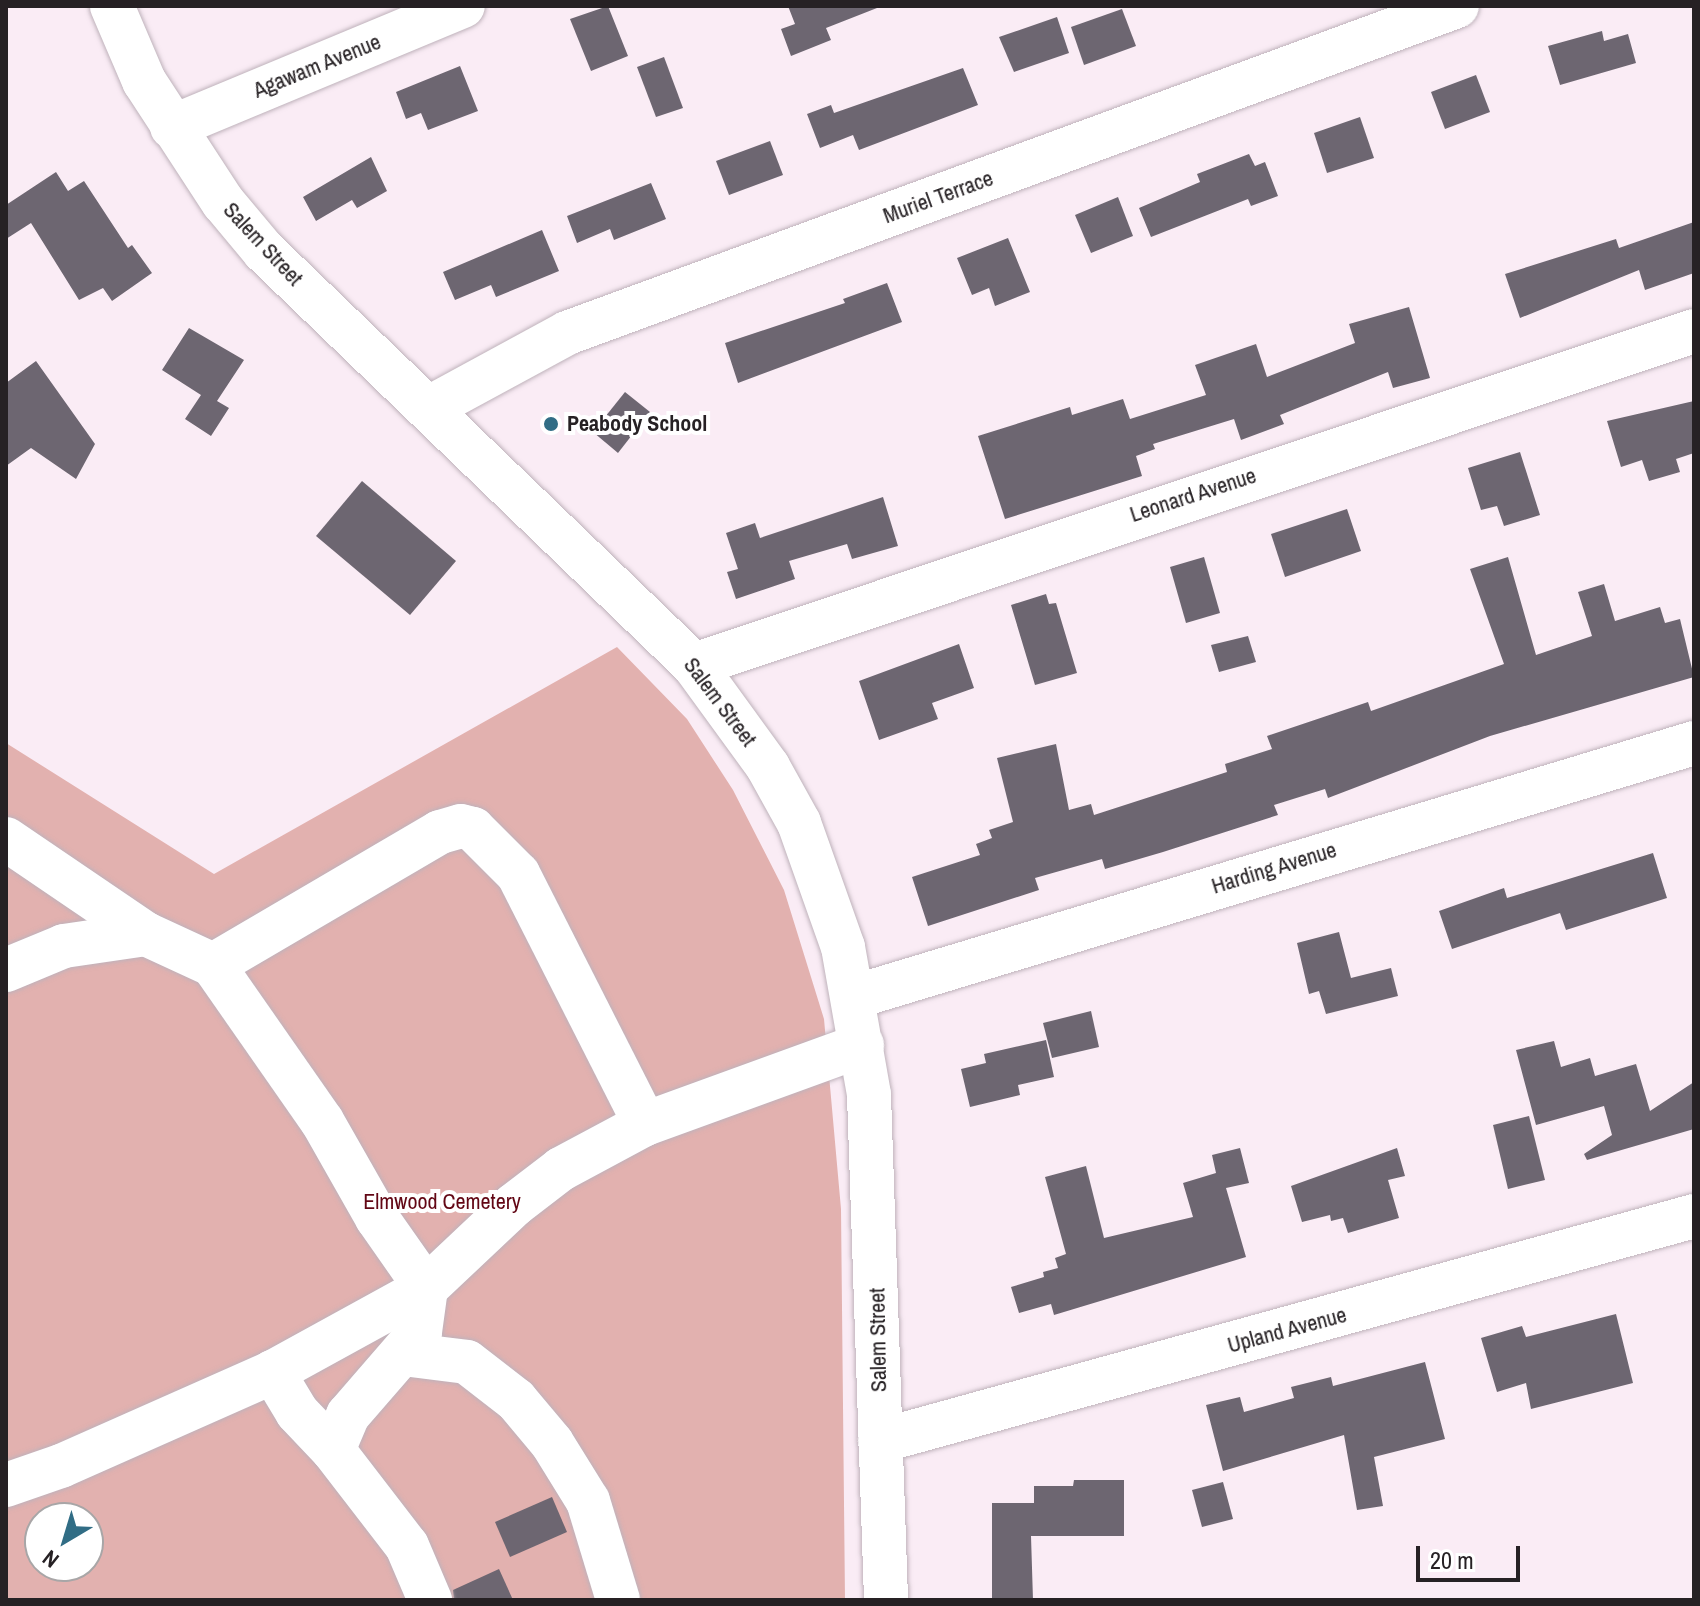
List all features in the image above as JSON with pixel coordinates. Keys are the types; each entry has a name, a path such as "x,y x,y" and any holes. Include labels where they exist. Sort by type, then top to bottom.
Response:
{"street":[{"name":"Salem Street","path":"112,6 144,81 172,127 223,202 264,251 694,665 768,767 799,823 824,887 854,997 862,1045 874,1160 886,1600"},
{"name":"Agawam Avenue","path":"172,127 463,6"},
{"name":"Muriel Terrace","path":"429,408 567,333 1457,6"},
{"name":"Leonard Avenue","path":"694,665 1694,331"},
{"name":"Harding Avenue","path":"854,997 1694,743"},
{"path":"213,965 440,832 461,826 473,829 518,874 645,1124"},
{"path":"6,839 146,934 213,965 322,1121 377,1218 426,1288 420,1332 348,1415 333,1450"},
{"path":"6,970 64,946 146,934"},
{"path":"6,1485 61,1466 273,1372 426,1288 514,1205 561,1169 645,1124 862,1045"},
{"name":"Upland Avenue","path":"880,1441 1694,1216"},
{"path":"403,1354 467,1362 516,1400 552,1443 588,1501 618,1600"},
{"path":"273,1372 297,1412 333,1450 407,1546 430,1600"}],"green space":[{"name":"Elmwood Cemetery","path":"617,647 687,719 733,790 784,890 824,1019 841,1209 845,1600 6,1600 6,743 214,874"}],"building":[{"path":"608,6 628,56 591,71 570,19"},
{"path":"788,6 877,8 826,28 831,40 791,56 781,29 795,24"},
{"path":"1122,9 1136,46 1084,65 1071,27"},
{"path":"1057,17 1069,53 1014,72 999,37"},
{"path":"1602,31 1604,41 1628,34 1636,63 1560,85 1548,46"},
{"path":"664,57 683,108 656,117 637,67"},
{"path":"460,66 478,111 428,130 421,113 406,119 396,92"},
{"path":"963,68 978,105 859,150 853,135 820,148 807,114 831,105 834,113"},
{"path":"1476,75 1490,112 1445,129 1431,92"},
{"path":"1360,117 1374,158 1327,173 1314,133"},
{"path":"770,141 783,175 729,195 716,161"},
{"path":"1249,154 1255,166 1265,162 1278,196 1251,206 1248,199 1151,237 1139,208 1200,182 1197,174"},
{"path":"371,157 387,191 357,208 352,200 316,221 303,197"},
{"path":"56,172 68,191 84,181 128,248 132,245 152,273 112,301 103,288 79,300 31,223 6,239 6,205"},
{"path":"651,183 666,219 614,240 610,229 577,243 567,216"},
{"path":"1118,197 1133,236 1091,253 1075,215"},
{"path":"1694,222 1694,273 1645,290 1639,270 1520,318 1505,274 1616,239 1619,248"},
{"path":"542,230 559,271 496,297 491,285 455,300 443,272"},
{"path":"1008,238 1030,292 995,306 989,288 972,295 957,258"},
{"path":"887,283 902,322 738,383 725,343 845,303 843,299"},
{"path":"1409,307 1430,378 1393,388 1388,372 1280,415 1284,424 1241,440 1234,419 1153,444 1155,449 1136,456 1142,476 1005,519 978,436 1070,407 1072,415 1123,399 1130,419 1206,395 1195,365 1256,344 1267,377 1355,343 1349,324"},
{"path":"189,328 244,360 217,401 229,408 211,436 185,419 201,395 162,370"},
{"path":"36,361 95,444 76,479 31,448 6,466 6,383"},
{"path":"625,392 650,412 618,453 593,432"},
{"path":"1694,401 1694,453 1676,459 1680,472 1649,481 1642,460 1621,467 1607,421"},
{"path":"1520,452 1540,515 1504,526 1497,506 1481,510 1468,468"},
{"path":"362,481 456,561 410,615 316,536"},
{"path":"883,497 898,546 852,559 847,544 789,561 795,579 736,599 727,572 738,569 726,533 755,523 760,538"},
{"path":"1347,509 1361,551 1285,577 1271,534"},
{"path":"1204,557 1220,613 1186,623 1170,567"},
{"path":"1508,557 1536,655 1592,636 1578,592 1604,584 1615,621 1660,607 1665,623 1680,619 1694,677 1490,736 1328,798 1325,789 1274,805 1278,815 1163,852 1105,869 1102,859 1035,878 1039,890 928,926 912,877 980,855 976,844 992,838 989,830 1013,822 997,758 1056,744 1069,810 1091,804 1094,815 1227,772 1225,764 1272,749 1267,736 1368,702 1371,711 1504,664 1470,569"},
{"path":"1046,594 1049,604 1056,603 1077,673 1035,685 1011,605"},
{"path":"1248,636 1256,662 1219,672 1211,645"},
{"path":"959,644 974,688 932,703 938,719 879,740 859,681"},
{"path":"1653,853 1667,898 1566,930 1560,913 1452,949 1439,911 1504,888 1507,898"},
{"path":"1339,932 1351,978 1391,968 1398,996 1326,1014 1319,991 1309,994 1297,943"},
{"path":"1091,1011 1099,1047 1052,1058 1043,1023"},
{"path":"1046,1040 1054,1077 1018,1085 1020,1095 970,1107 961,1069 986,1063 984,1054"},
{"path":"1554,1041 1561,1067 1590,1058 1595,1076 1636,1064 1650,1111 1694,1082 1694,1129 1587,1160 1584,1154 1612,1135 1604,1106 1536,1125 1516,1050"},
{"path":"1529,1116 1545,1180 1508,1189 1493,1125"},
{"path":"1240,1148 1249,1183 1226,1188 1246,1257 1054,1315 1051,1304 1019,1313 1011,1287 1044,1277 1043,1272 1058,1268 1055,1258 1066,1254 1045,1177 1086,1166 1104,1238 1193,1217 1183,1183 1216,1173 1212,1155"},
{"path":"1397,1148 1405,1176 1388,1180 1399,1218 1348,1233 1343,1218 1331,1221 1330,1215 1302,1222 1291,1186"},
{"path":"1616,1314 1633,1383 1531,1409 1526,1383 1497,1392 1481,1338 1522,1326 1526,1337"},
{"path":"1425,1362 1445,1439 1374,1457 1383,1506 1357,1510 1344,1435 1223,1471 1206,1405 1240,1397 1244,1412 1294,1398 1291,1387 1331,1377 1333,1386"},
{"path":"1074,1480 1124,1480 1124,1536 1031,1536 1033,1600 992,1600 992,1503 1034,1503 1034,1486 1073,1486"},
{"path":"1223,1482 1233,1519 1202,1527 1192,1490"},
{"path":"552,1497 567,1532 510,1557 495,1522"},
{"path":"499,1569 513,1600 454,1600 453,1590"}],"place":[{"name":"Peabody School","path":"551,424"}]}
